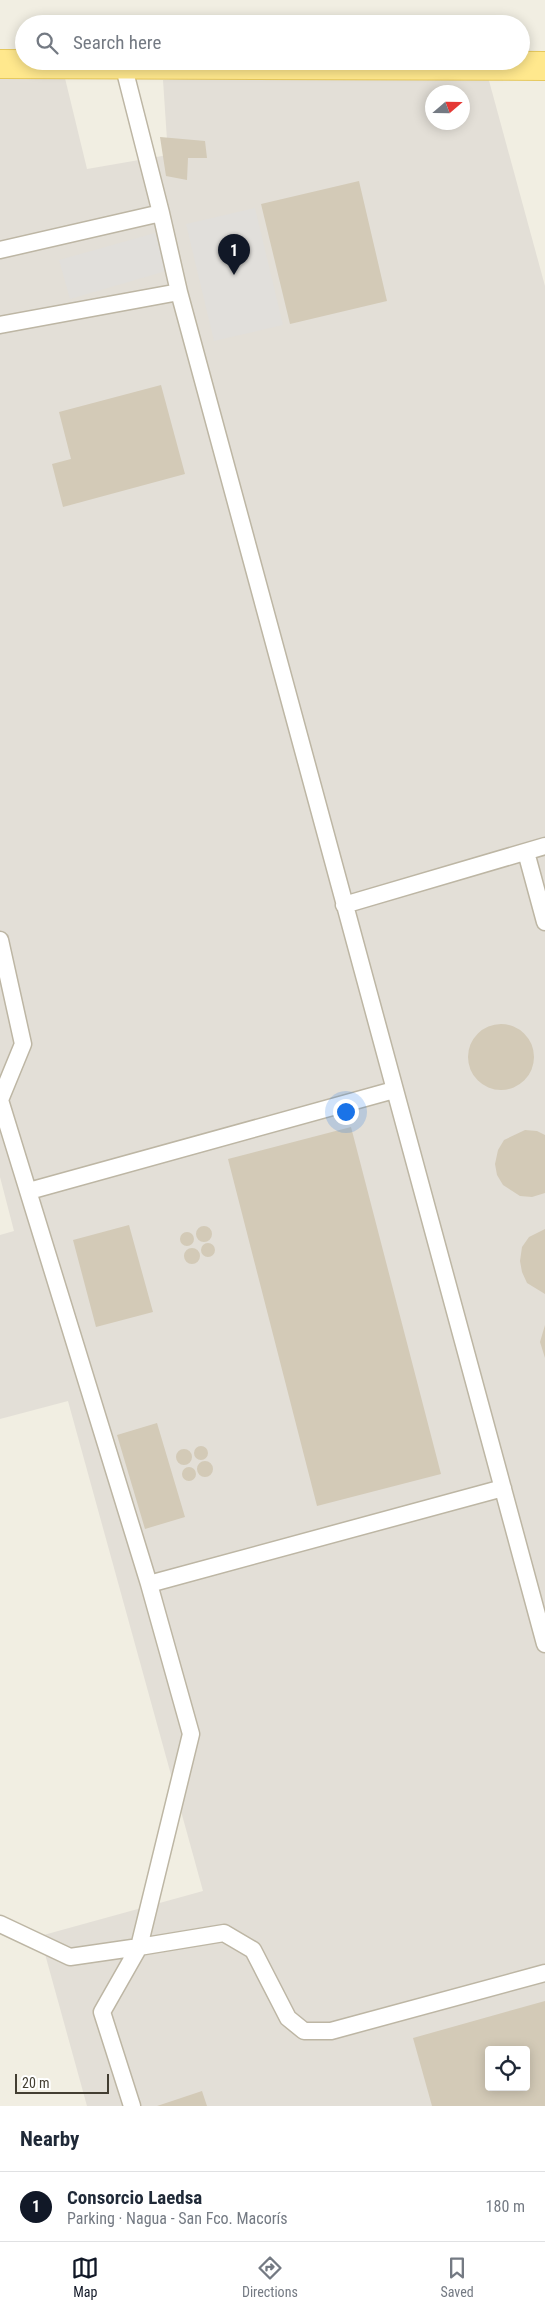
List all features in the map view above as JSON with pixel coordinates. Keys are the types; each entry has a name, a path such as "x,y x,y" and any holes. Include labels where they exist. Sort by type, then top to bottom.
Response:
{"main road":[{"path":"0,64 15,64"},
{"path":"530,66 545,66"}],"lane":[{"path":"126,70 179,292 545,1644"},
{"path":"0,250 161,212"},
{"path":"0,325 179,292"},
{"path":"344,905 545,846"},
{"path":"526,852 545,922"},
{"path":"0,940 23,1044 0,1100 30,1191 149,1584 191,1734 139,1947 102,2012 132,2106"},
{"path":"30,1191 394,1090"},
{"path":"149,1584 502,1488"},
{"path":"0,1924 70,1957 224,1933 253,1950 288,2018 304,2032 331,2031 545,1973"}],"shaded area":[{"path":"393,70 486,70 545,286 545,2106 87,2106 40,1936 203,1891 68,1401 0,1419 0,1235 14,1231 0,1177 0,74 64,74 87,169 168,155 163,80"},
{"path":"255,208 283,325 214,341 186,224"},
{"path":"155,233 166,271 70,299 59,260"}],"building":[{"path":"160,137 205,141 207,158 188,158 187,180 166,176"},
{"path":"359,181 387,301 290,324 261,204"},
{"path":"161,385 185,474 63,507 52,464 71,459 59,412"},
{"path":"495,1024 507,1024 519,1029 529,1039 534,1051 532,1070 519,1085 507,1090 495,1090 483,1085 473,1075 468,1063 468,1051 473,1039 483,1029"},
{"path":"351,1127 441,1474 317,1506 228,1159"},
{"path":"525,1130 537,1131 545,1135 545,1193 532,1197 520,1196 503,1185 497,1175 495,1164 498,1150 504,1140"},
{"path":"129,1225 153,1312 96,1327 73,1240"},
{"path":"204,1226 212,1234 204,1242 196,1234"},
{"path":"545,1229 545,1294 527,1283 520,1261 522,1247 529,1237"},
{"path":"184,1232 190,1232 194,1239 190,1246 184,1246 180,1242 180,1236"},
{"path":"205,1243 211,1243 215,1250 211,1257 205,1257 201,1253 201,1247"},
{"path":"192,1248 200,1256 192,1264 184,1256"},
{"path":"545,1325 545,1358 540,1342"},
{"path":"157,1423 185,1517 145,1529 117,1435"},
{"path":"198,1446 204,1446 208,1453 204,1460 198,1460 194,1456 194,1450"},
{"path":"184,1449 192,1457 184,1465 176,1457"},
{"path":"205,1461 213,1469 205,1477 197,1469"},
{"path":"186,1467 192,1467 196,1474 192,1481 186,1481 182,1477 182,1471"},
{"path":"545,2001 545,2106 432,2106 413,2038"},
{"path":"202,2091 207,2106 157,2106"}],"place":[{"name":"Consorcio Laedsa","path":"234,275"}]}
